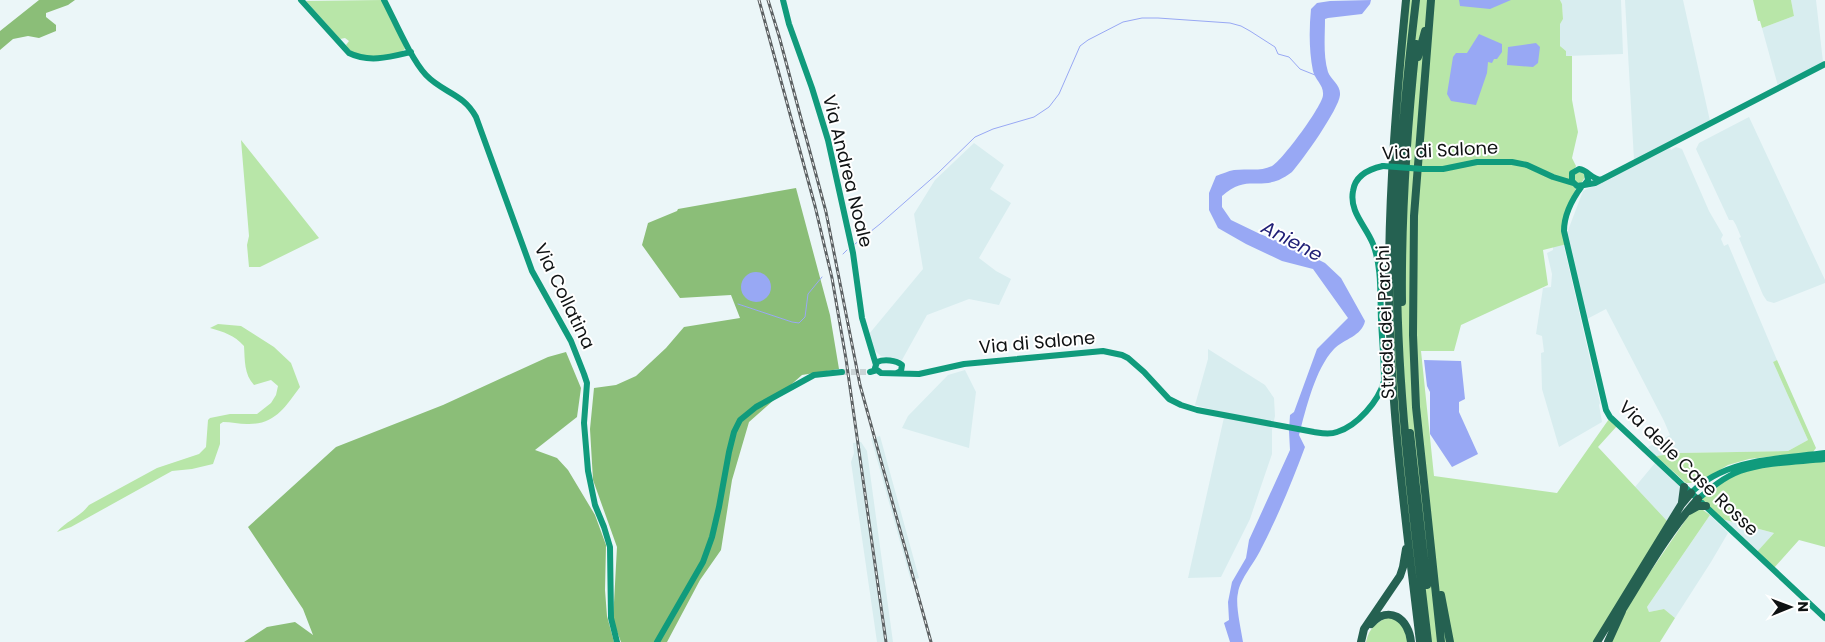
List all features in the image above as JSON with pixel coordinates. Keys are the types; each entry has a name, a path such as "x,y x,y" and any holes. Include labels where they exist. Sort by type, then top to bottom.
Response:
{"highway":[{"path":"1406,0 1390,187 1389,280 1394,396 1420,642"},
{"name":"Strada dei Parchi","path":"1416,0 1403,112 1399,168 1397,281 1403,406 1428,642"},
{"name":"Strada dei Parchi","path":"1421,0 1408,118 1402,300 1408,407 1433,642"},
{"path":"1408,118 1431,0"},
{"path":"1414,382 1412,267 1414,216 1431,0"},
{"path":"1403,246 1414,382 1441,642"},
{"path":"1681,505 1684,487"},
{"path":"1597,642 1681,505 1691,493"},
{"path":"1602,642 1685,513 1698,499"},
{"path":"1685,513 1696,507 1706,506"},
{"path":"1362,642 1365,630 1395,584 1403,568 1406,552 1406,515"},
{"path":"1431,545 1450,642"},
{"path":"1608,642 1623,609"},
{"path":"1365,630 1380,616 1394,616 1406,624 1411,642"}],"street":[{"path":"301,0 349,53 357,57 365,59 381,58 411,52"},
{"name":"Via Collatina","path":"384,0 419,67 427,76 471,107 532,271 571,341 582,367 587,383 584,423 588,471 595,506 610,547 611,618 617,642"},
{"name":"Via Andrea Noale","path":"783,0 789,24 828,140 853,253 862,318 874,369"},
{"path":"1573,172 1571,177 1579,184 1595,183 1825,64"},
{"name":"Via di Salone","path":"874,369 881,373 918,374 964,364 1086,352 1107,352 1122,355 1131,360 1169,399 1181,405 1197,410 1274,425 1314,432 1335,433 1349,426 1374,402 1382,386 1384,370 1377,259 1372,242 1355,210 1352,198 1356,182 1362,175 1369,170 1383,166 1443,168 1477,162 1512,162 1527,165 1558,178 1579,184"},
{"path":"1558,178 1581,169 1596,180 1601,180"},
{"path":"1579,184 1588,180 1587,174"},
{"name":"Via delle Case Rosse","path":"1579,184 1564,231 1606,410 1610,417 1825,618"},
{"name":"Via di Salone","path":"871,352 882,360 898,362 902,366 912,369 932,370"},
{"path":"874,369 878,362 882,360"},
{"path":"897,373 900,372 902,366"},
{"path":"657,642 707,551 719,507 729,452 738,423 742,417 756,407 807,379 820,374 842,372"},
{"path":"1691,493 1711,478 1736,466 1825,453"},
{"path":"1698,499 1712,487 1733,474 1754,467 1825,459"},
{"path":"1684,487 1699,486"},
{"path":"1706,506 1706,498 1712,487"}],"shaded area":[{"path":"1560,0 1621,0 1623,54 1566,56 1566,51 1560,46 1560,23 1563,19"},
{"path":"1625,0 1683,0 1710,121 1634,160"},
{"path":"1791,0 1816,0 1823,62 1778,86 1762,28 1794,16"},
{"path":"1749,117 1825,280 1825,283 1774,303 1767,301 1763,295 1739,238 1741,237 1736,225 1733,220 1729,220 1696,149 1699,143"},
{"path":"974,143 1004,165 990,189 1011,203 979,258 996,271 1011,279 999,305 969,299 927,315 902,360 881,356 874,350 869,334 923,269 914,214 935,180"},
{"path":"1676,147 1682,149 1709,211 1723,235 1721,239 1724,246 1728,244 1777,360 1773,362 1808,440 1788,451 1679,453 1656,456 1648,447 1670,435 1664,421 1606,309 1587,319 1567,233 1583,191 1670,148 1671,150"},
{"path":"1562,238 1600,403 1602,422 1559,447 1542,389 1541,353 1544,352 1542,336 1536,334 1543,288 1551,287 1552,274 1547,253 1553,250 1553,239"},
{"path":"1208,349 1265,385 1274,398 1275,416 1272,430 1272,454 1250,519 1221,577 1188,578 1225,413 1195,405 1208,359"},
{"path":"965,370 976,392 969,448 902,428 908,416 948,375"},
{"path":"880,436 919,578 911,581 871,438"},
{"path":"861,442 867,451 893,642 877,642 851,462 854,453 853,443"},
{"path":"1655,463 1682,489 1680,501 1668,522 1635,487"},
{"path":"1710,515 1728,533 1711,562 1675,618 1664,609 1649,612 1647,607"},
{"path":"1721,519 1774,533 1758,551"}],"green space":[{"path":"39,0 75,0 68,5 46,13 46,17 56,25 56,31 39,38 28,36 13,39 0,50 0,31"},
{"path":"382,0 402,37 405,49 401,52 371,57 357,55 351,51 346,45 349,41 345,38 340,39 306,1"},
{"path":"1405,0 1560,0 1562,4 1563,19 1560,24 1560,46 1566,51 1566,56 1572,56 1572,100 1578,132 1572,158 1576,166 1573,172 1579,171 1585,177 1582,182 1576,185 1575,195 1566,220 1567,244 1543,250 1548,285 1461,325 1454,351 1421,351 1434,476 1557,493 1609,419 1617,426 1598,447 1668,522 1595,642 1418,642 1389,349 1385,272 1388,199"},
{"path":"1753,0 1791,0 1794,16 1762,28 1760,21 1758,21"},
{"path":"241,140 319,238 260,267 249,267 247,245 249,236"},
{"path":"796,188 830,315 839,369 802,375 749,422 732,480 721,550 700,580 667,642 621,642 613,621 617,547 593,480 590,429 594,388 616,385 636,376 666,348 684,327 740,318 731,295 680,298 642,245 648,223 678,209"},
{"path":"218,324 241,326 274,347 291,363 300,387 284,408 272,418 257,424 223,422 220,424 220,444 213,464 172,471 71,527 57,532 89,505 157,468 199,454 206,447 208,420 210,418 230,414 257,414 271,403 276,395 278,386 271,380 254,385 247,372 244,346 228,334 210,328"},
{"path":"566,352 581,388 577,417 535,450 557,458 568,470 595,515 606,545 605,590 607,616 614,642 244,642 267,627 295,622 313,635 303,609 248,527 336,447 443,405 548,357"},
{"path":"1777,360 1816,448 1813,452 1749,459 1728,465 1698,483 1686,483 1656,456 1679,453 1788,451 1808,440 1773,362"},
{"path":"1825,459 1825,547 1799,540 1773,569 1756,553 1774,533 1718,518 1698,499 1740,471"},
{"path":"1697,510 1703,510 1710,515 1647,607 1649,612 1664,609 1675,618 1660,642 1610,642 1631,600 1689,515"},
{"path":"1388,617 1399,620 1410,642 1366,642 1374,626"}],"water":[{"path":"1371,0 1362,14 1325,19 1326,66 1329,75 1339,88 1340,95 1327,123 1297,166 1292,172 1279,180 1244,184 1237,186 1222,196 1222,207 1231,220 1325,263 1341,278 1365,321 1357,334 1334,349 1327,357 1316,378 1299,435 1305,447 1273,524 1239,588 1237,603 1243,642 1230,642 1224,623 1229,620 1228,602 1232,582 1246,558 1249,540 1290,450 1290,415 1294,412 1317,349 1348,318 1313,269 1282,261 1218,228 1209,210 1209,193 1216,176 1234,170 1258,169 1272,166 1293,144 1310,121 1323,95 1321,85 1314,74 1312,63 1310,40 1311,9 1317,3 1330,1"},
{"path":"1459,0 1511,0 1490,9 1460,6"},
{"path":"1479,34 1502,44 1502,52 1492,63 1488,62 1487,73 1476,105 1451,101 1447,94 1453,57 1456,53 1467,53"},
{"path":"1536,43 1540,47 1538,63 1533,67 1507,65 1508,47"},
{"path":"756,272 767,276 771,287 767,298 756,302 745,298 741,287 745,276"},
{"path":"1424,360 1461,361 1465,399 1459,402 1459,412 1478,454 1452,467 1430,434 1430,392 1427,386"}],"waterway":[{"path":"855,244 938,173 975,137 993,129 1034,117 1049,107 1059,94 1080,46 1123,22 1142,18 1158,18 1230,23 1241,26 1275,47 1278,54 1289,57 1300,69 1315,75"},
{"path":"843,254 847,250"},
{"path":"738,304 799,323 805,317 808,294 822,277"}],"tunnel":[{"path":"842,372 870,372"}],"railway":[{"path":"759,0 815,206 832,278 846,359 886,642"},
{"path":"768,0 826,212 860,385 931,642"}],"water label":[{"name":"Aniene","path":"1292,241"}]}
